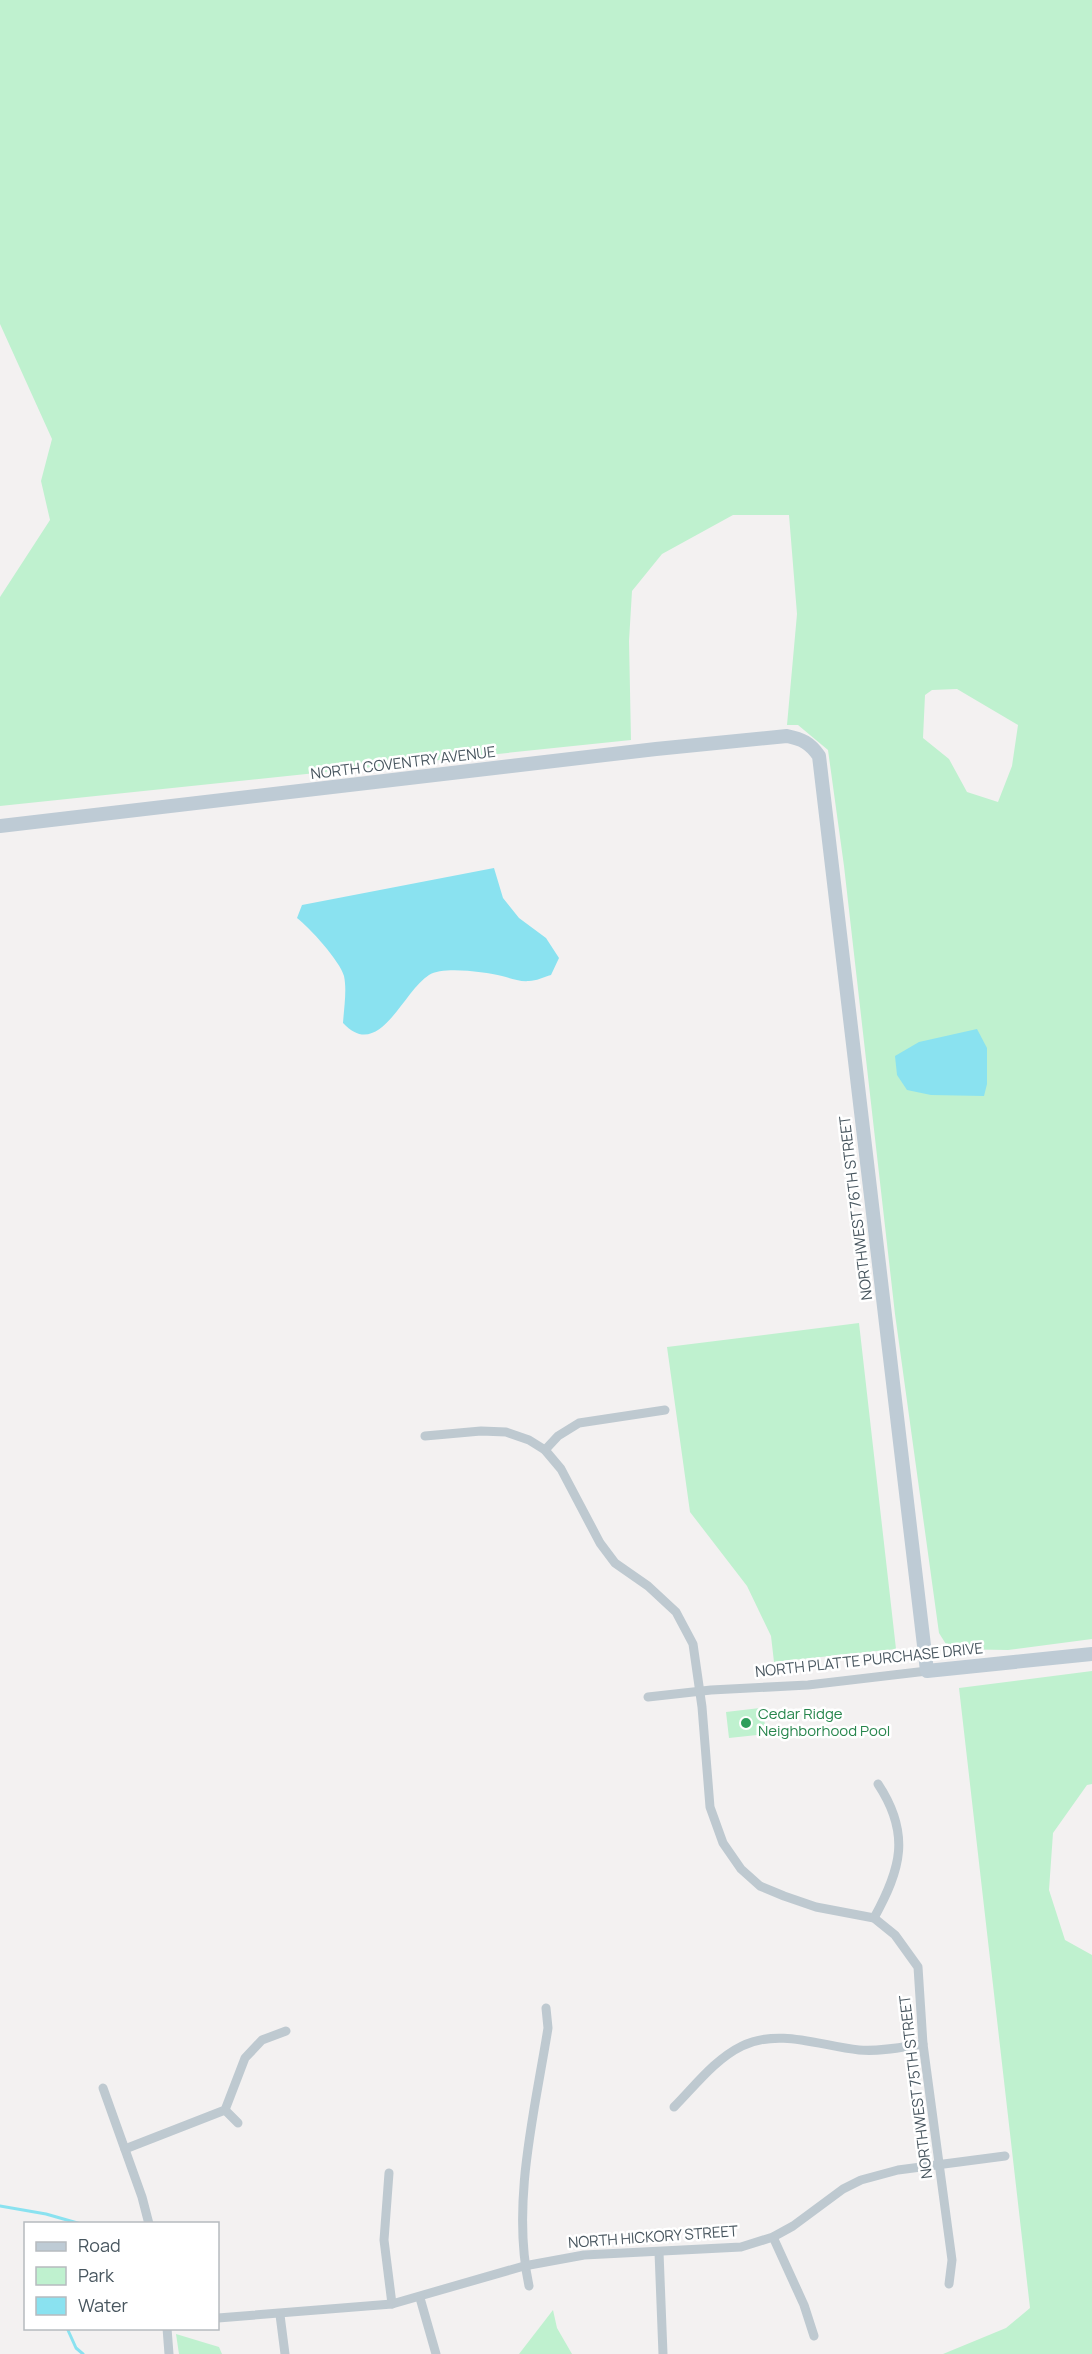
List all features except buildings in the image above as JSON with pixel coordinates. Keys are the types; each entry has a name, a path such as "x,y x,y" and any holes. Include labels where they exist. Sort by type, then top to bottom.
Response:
{"street":[{"name":"NORTH COVENTRY AVENUE","path":"0,826 656,749 787,736 809,743"},
{"name":"NORTHWEST 76TH STREET","path":"809,743 819,756 927,1671"},
{"path":"545,1450 558,1436 579,1423 665,1410"},
{"path":"425,1436 481,1431 506,1432 529,1440 545,1450 561,1469 600,1543 615,1563 648,1586 676,1612 693,1644 700,1692 710,1807 723,1843 741,1869 760,1886 816,1908 874,1918 886,1896 897,1867 901,1845 895,1819 878,1784"},
{"name":"NORTH PLATTE PURCHASE DRIVE","path":"648,1697 808,1685 1092,1654"},
{"name":"NORTHWEST 75TH STREET","path":"874,1918 895,1935 918,1967 923,2044 952,2260 949,2284"},
{"path":"529,2286 525,2266 523,2216 525,2183 548,2028 546,2008"},
{"path":"124,2149 225,2110 245,2058 262,2040 286,2031"},
{"path":"674,2107 716,2064 752,2042 784,2038 861,2050 923,2044"},
{"path":"103,2088 149,2222"},
{"path":"225,2110 238,2124"},
{"name":"NORTH HICKORY STREET","path":"219,2319 392,2304 420,2298 525,2266 584,2255 741,2247 773,2237 793,2226 843,2189 861,2180 882,2173 1005,2156"},
{"path":"389,2173 384,2240 392,2304"},
{"path":"773,2237 804,2305 814,2336"},
{"path":"659,2252 663,2354"},
{"path":"420,2298 436,2354"},
{"path":"280,2314 285,2354"},
{"path":"167,2330 169,2354"}],"green space":[{"path":"0,0 1092,0 1092,1639 1008,1650 949,1649 939,1633 895,1314 844,866 828,750 798,725 787,725 797,614 789,515 733,515 662,554 632,591 629,641 631,740 0,806 0,597 50,520 41,481 52,439 0,324","holes":["957,689 1018,725 1012,766 998,802 967,792 949,759 923,738 925,695 932,690"]},
{"path":"859,1323 896,1649 774,1662 771,1636 747,1586 690,1512 667,1347"},
{"path":"1092,1671 1092,1784 1087,1785 1053,1833 1049,1890 1065,1940 1092,1955 1092,2354 943,2354 1006,2328 1030,2308 959,1688"},
{"name":"Cedar Ridge Neighborhood Pool","path":"760,1708 763,1710 766,1734 729,1738 726,1712"},
{"path":"553,2310 557,2328 572,2354 519,2354"},
{"path":"176,2334 219,2347 222,2354 179,2354"}],"water":[{"path":"494,868 503,898 519,918 546,938 559,958 551,975 526,981 475,972 454,970 435,972 419,983 390,1020 379,1029 368,1034 356,1033 343,1023 344,976 331,953 297,918 302,905"},
{"path":"977,1029 987,1048 987,1084 984,1096 931,1095 907,1090 897,1075 895,1056 919,1042"}],"waterway":[{"path":"0,2206 46,2214 74,2222"},
{"path":"68,2330 76,2348 83,2354"}],"place":[{"name":"Cedar Ridge Neighborhood Pool","path":"746,1723"}]}
